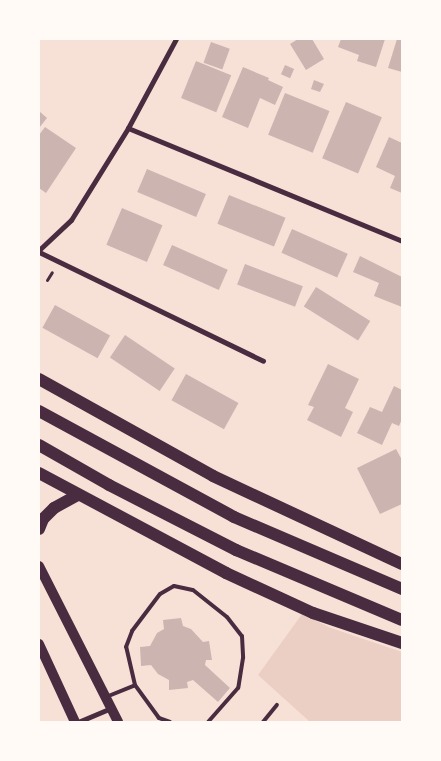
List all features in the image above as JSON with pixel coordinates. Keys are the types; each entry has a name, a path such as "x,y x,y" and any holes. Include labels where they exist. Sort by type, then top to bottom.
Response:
{"main road":[{"path":"39,379 213,476 402,564"},
{"path":"39,411 234,517 402,589"},
{"path":"39,445 109,485 236,550 402,620"},
{"path":"39,473 226,573 313,613 402,643"},
{"path":"39,529 54,508 77,495"},
{"path":"39,566 118,722"},
{"path":"39,644 76,722"}],"street":[{"path":"176,39 128,128 71,220 39,251 263,361"},
{"path":"128,128 402,241"},
{"path":"76,722 111,707"}],"lane":[{"path":"170,722 159,718 135,685 126,647 132,631 160,594 174,586 193,590 227,617 242,636 243,658 238,688 208,722"},
{"path":"106,697 135,685"},
{"path":"263,722 278,706"}],"path":[{"path":"48,280 52,272"}],"shaded area":[{"path":"302,614 331,628 402,652 402,722 310,722 258,675"}],"building":[{"path":"298,39 312,39 324,59 306,70 290,44"},
{"path":"341,39 385,39 376,67 357,61 359,55 338,47"},
{"path":"397,39 402,39 402,72 388,68"},
{"path":"211,42 230,49 222,70 203,63"},
{"path":"196,61 231,75 216,112 181,98"},
{"path":"285,65 294,69 290,78 281,74"},
{"path":"243,67 269,78 268,80 283,87 275,105 260,98 248,128 222,117"},
{"path":"314,80 324,84 320,92 311,89"},
{"path":"285,93 330,111 313,153 268,135"},
{"path":"346,102 382,117 358,173 322,158"},
{"path":"39,111 47,118 39,128"},
{"path":"45,127 76,148 46,193 39,188 39,135"},
{"path":"389,137 402,143 402,193 390,188 395,176 376,167"},
{"path":"147,169 206,194 196,217 137,192"},
{"path":"229,195 286,218 274,247 217,224"},
{"path":"122,208 163,225 147,262 106,245"},
{"path":"292,229 348,254 337,278 281,253"},
{"path":"172,245 228,270 219,290 163,265"},
{"path":"360,256 402,277 402,307 374,296 379,283 353,272"},
{"path":"245,264 303,286 295,307 237,285"},
{"path":"316,287 370,321 358,340 304,307"},
{"path":"55,305 110,336 97,358 42,328"},
{"path":"125,335 175,369 160,391 110,357"},
{"path":"328,364 359,379 345,408 353,412 341,437 307,420 314,407 308,405"},
{"path":"186,374 238,403 224,429 171,400"},
{"path":"394,386 402,390 402,419 399,426 392,423 382,445 357,433 370,407 382,412"},
{"path":"396,449 402,460 402,504 380,514 357,468"},
{"path":"181,618 183,626 191,629 203,642 209,641 212,660 206,660 205,665 230,688 218,702 193,680 187,682 188,688 169,690 169,680 158,674 151,665 141,666 140,647 150,646 157,633 164,629 163,620"}]}
